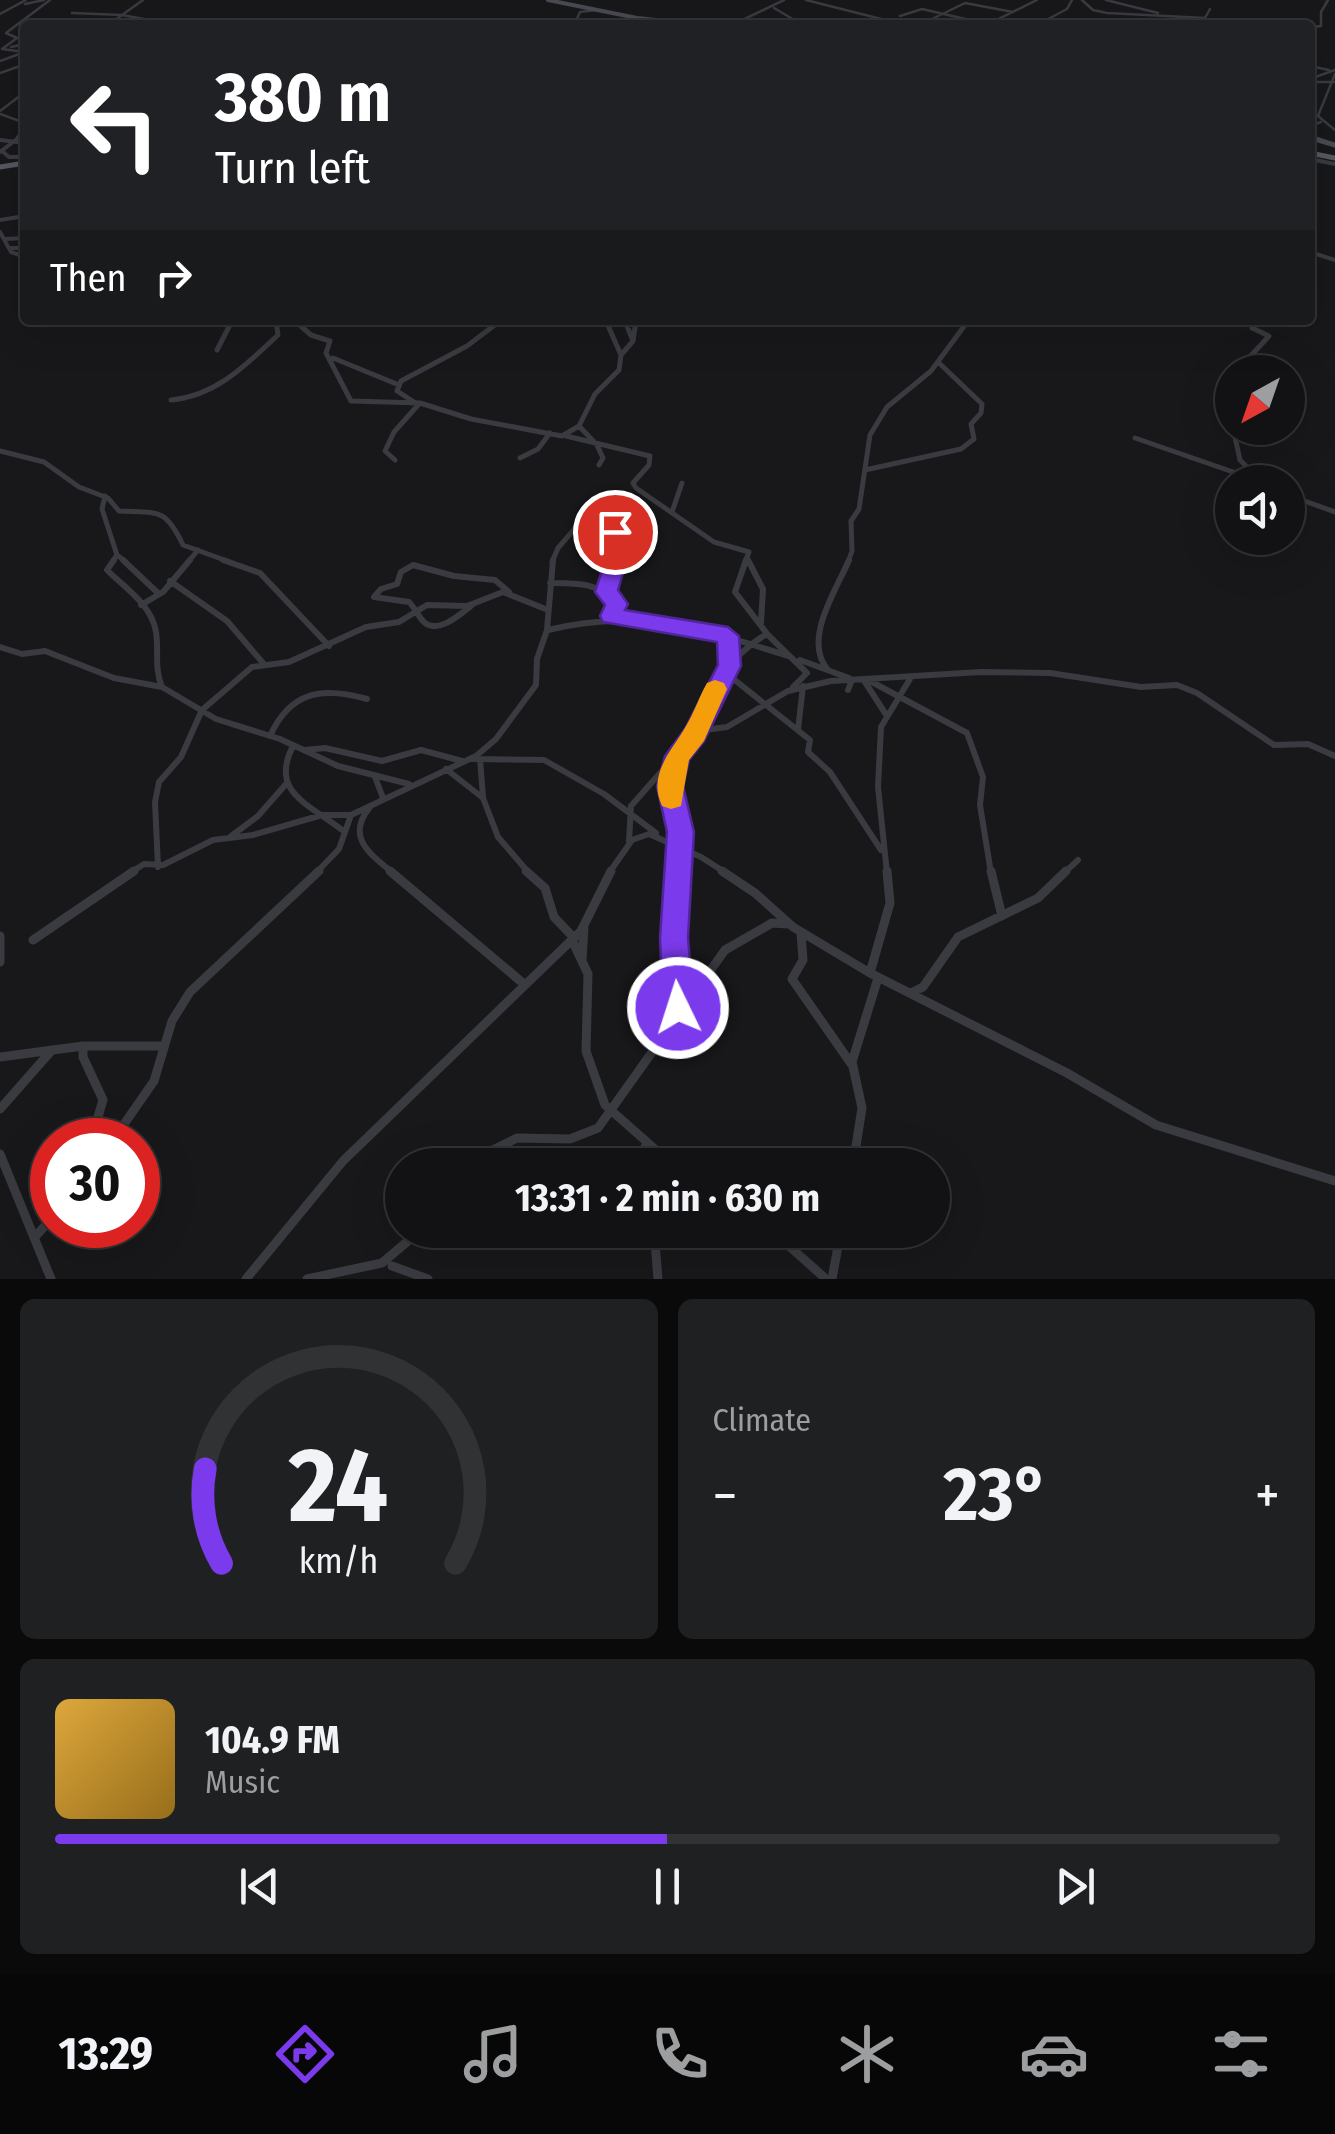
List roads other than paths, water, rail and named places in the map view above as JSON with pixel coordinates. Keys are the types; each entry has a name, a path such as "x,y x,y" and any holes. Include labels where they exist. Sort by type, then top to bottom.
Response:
{"street":[{"path":"19,6 26,0"},
{"path":"0,14 47,0"},
{"path":"24,20 47,0"},
{"path":"114,20 142,0"},
{"path":"548,0 582,10 669,20"},
{"path":"740,20 786,0"},
{"path":"806,0 886,20"},
{"path":"997,20 1037,0"},
{"path":"1047,20 1067,9 1072,0"},
{"path":"1082,0 1098,12 1209,20"},
{"path":"1106,0 1181,20"},
{"path":"1315,27 1322,26 1321,12 1328,0"},
{"path":"921,20 970,3 1013,12"},
{"path":"19,6 40,8"},
{"path":"774,8 792,20"},
{"path":"1202,18 1209,16 1210,8"},
{"path":"900,16 920,9 973,20"},
{"path":"577,20 582,10"},
{"path":"967,18 975,13"},
{"path":"72,14 149,20"},
{"path":"13,28 20,23"},
{"path":"13,28 20,27"},
{"path":"13,28 16,38"},
{"path":"16,38 20,39"},
{"path":"2,49 16,38"},
{"path":"1335,73 1318,116 1335,130"},
{"path":"0,113 20,97"},
{"path":"1315,109 1323,106"},
{"path":"1315,124 1321,122"},
{"path":"1,152 20,132"},
{"path":"0,138 20,140"},
{"path":"0,232 9,248 20,254"},
{"path":"5,240 20,238"},
{"path":"9,248 20,248"},
{"path":"217,350 230,325"},
{"path":"171,400 189,398 249,364 278,335 277,325"},
{"path":"299,325 306,332 329,340 326,352 333,358 399,385"},
{"path":"495,325 472,344 408,376 398,392 471,419 650,456 649,465 634,483 717,544 749,552 735,592 744,608 795,658 807,677"},
{"path":"562,436 579,426 595,394 619,370 621,355 608,325"},
{"path":"621,355 633,341 636,325"},
{"path":"798,730 802,686 818,663 815,643 852,551 851,522 859,508 870,435 884,411 938,362 964,325"},
{"path":"1252,355 1269,336 1253,325"},
{"path":"333,358 339,384 351,401 417,402"},
{"path":"865,470 961,450 974,440 971,423 981,413 982,404 938,362"},
{"path":"394,460 385,453 392,435 417,402"},
{"path":"579,426 596,443 602,458 600,464"},
{"path":"520,458 538,449 550,433"},
{"path":"1135,438 1215,466"},
{"path":"0,451 44,462 79,487 105,496 119,511 153,511 168,517 183,545 264,576 329,646"},
{"path":"673,509 682,483"},
{"path":"105,496 102,509 117,556 142,574 159,594"},
{"path":"1305,501 1335,512"},
{"path":"33,940 139,866 148,863 158,867 204,843 322,815 351,815 466,760 496,739 536,684 556,553 574,528 600,529"},
{"path":"606,592 621,546 615,532"},
{"path":"142,605 159,594 198,550"},
{"path":"117,556 107,570 142,605 155,627 154,666 162,687"},
{"path":"748,560 764,589 761,624"},
{"path":"510,594 492,594 472,604 462,616 434,626 425,623 419,609 406,599 379,600 375,595 396,584 401,572 413,565 454,576 495,580 510,594 548,610"},
{"path":"170,581 227,621 268,667"},
{"path":"550,583 584,584 606,592 616,604 611,616"},
{"path":"252,667 268,667 329,646 366,627 399,622 434,604 472,604"},
{"path":"547,630 586,618 611,616 671,623 728,636 818,663 958,727 968,736 983,777 980,805 1002,916"},
{"path":"246,1279 343,1161 584,926 629,842 628,812 697,731 710,697 748,644 767,634"},
{"path":"728,636 729,672"},
{"path":"0,647 22,654 45,651 116,679 162,687 216,719 375,777 410,784"},
{"path":"158,867 156,789 181,757 202,710 252,667 255,656"},
{"path":"729,672 810,740 808,752 824,761 864,830 882,851"},
{"path":"697,731 727,727 802,686 981,672 1050,673 1140,687 1177,685 1196,693 1274,745 1308,744 1335,756"},
{"path":"788,691 807,677"},
{"path":"852,1066 890,904 878,787 886,714 910,678"},
{"path":"848,690 860,681"},
{"path":"860,681 875,693 886,714"},
{"path":"270,736 282,710 322,692 333,690 367,699"},
{"path":"342,830 286,783 282,765 298,748 325,748 382,761 421,750 466,760 542,759 628,812 659,836 744,884 789,924 874,975 1156,1125 1335,1181"},
{"path":"677,756 670,786 679,824 674,938 679,1010"},
{"path":"480,759 483,798 498,837 513,859 545,888 554,918 573,939 588,975 586,1052 610,1111 651,1148"},
{"path":"445,768 483,798"},
{"path":"375,777 379,800 358,827 358,841 524,984"},
{"path":"230,838 258,816 286,783"},
{"path":"129,1118 150,1088 172,1021 190,992 340,849 342,830 351,815"},
{"path":"629,842 639,836 659,836"},
{"path":"909,993 923,987 954,941 1040,897 1078,860"},
{"path":"497,1148 517,1138 581,1137 598,1128 727,948 772,923 789,924"},
{"path":"582,962 584,926"},
{"path":"802,933 803,960 792,979 852,1066 862,1108 856,1148"},
{"path":"0,936 0,962"},
{"path":"0,1057 83,1046 164,1046"},
{"path":"83,1046 83,1057 103,1100 98,1118"},
{"path":"0,1108 52,1050"},
{"path":"642,1141 644,1148"},
{"path":"0,1154 30,1228"},
{"path":"38,1248 50,1279"},
{"path":"308,1279 369,1277 391,1266 406,1248"},
{"path":"655,1248 658,1279"},
{"path":"792,1248 829,1279 837,1248"},
{"path":"391,1266 428,1279"}]}
